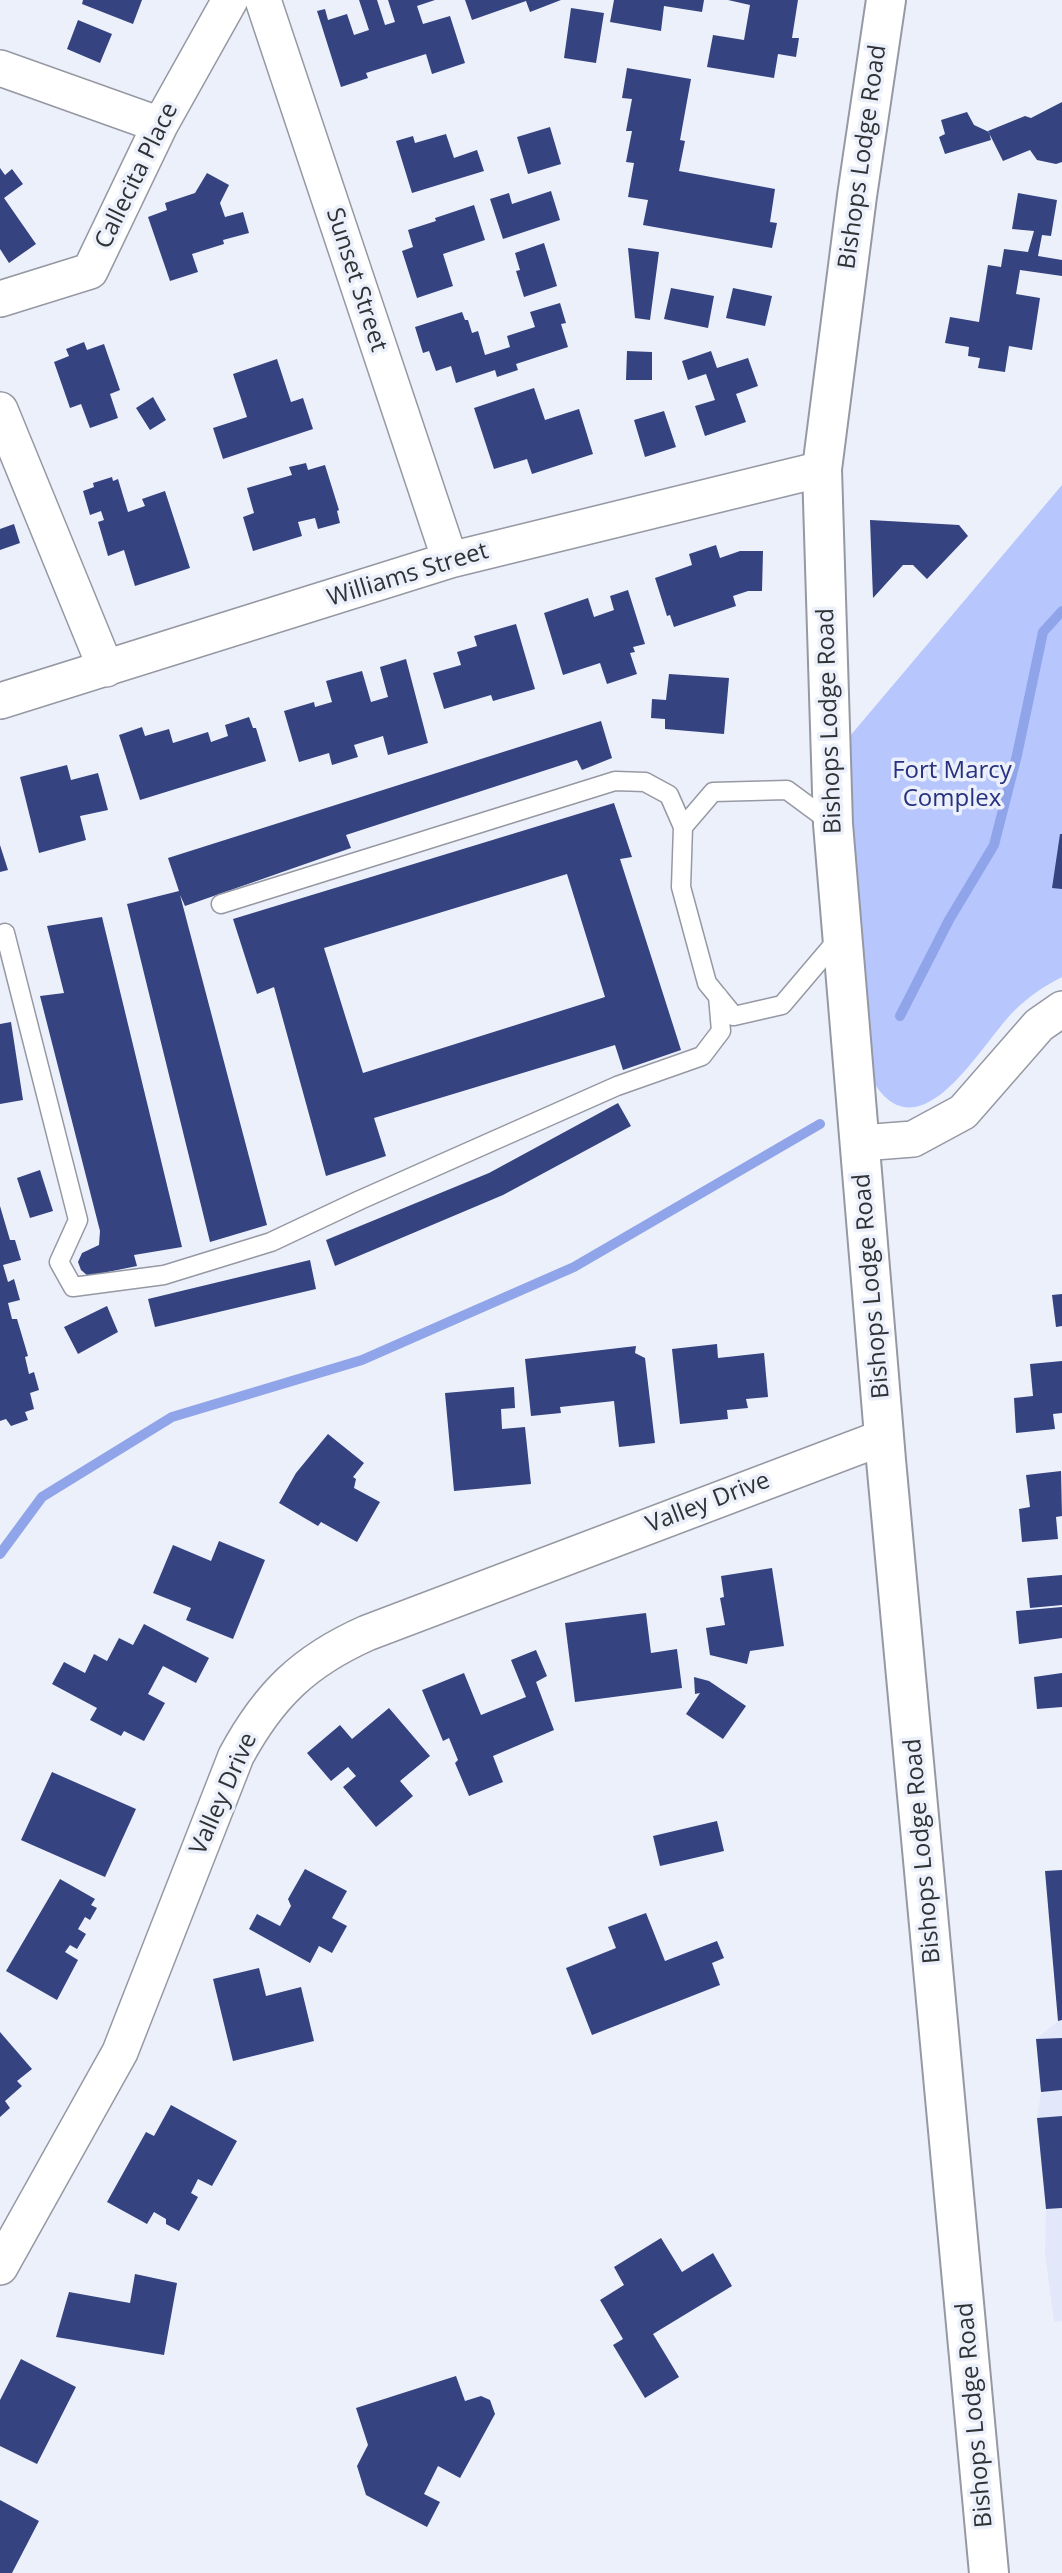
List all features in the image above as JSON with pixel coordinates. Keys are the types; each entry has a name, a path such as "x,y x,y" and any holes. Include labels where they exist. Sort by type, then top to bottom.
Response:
{"street":[{"name":"Callecita Place","path":"0,299 90,271 160,125 230,0"},
{"name":"Sunset Street","path":"263,0 450,560"},
{"name":"Bishops Lodge Road","path":"886,0 857,196 822,469 833,824 884,1437 989,2573"},
{"path":"0,68 160,125"},
{"path":"0,410 106,669"},
{"name":"Williams Street","path":"0,701 450,560 822,469"},
{"path":"861,1143 913,1139 963,1112 1039,1025 1062,1009"},
{"name":"Valley Drive","path":"0,2267 120,2052 236,1756 263,1711 299,1673 320,1657 367,1633 884,1437"}],"lane":[{"path":"221,904 614,780 645,782 669,796 683,827 681,887 708,984 734,1016 782,1005 841,935"},
{"path":"683,827 713,792 787,790 833,824"},
{"path":"5,933 78,1220 60,1262 73,1287 164,1275 271,1242 617,1086 702,1056 721,1031 718,996"}],"shaded area":[{"path":"1062,2020 1062,2321 1054,2322 1045,2254 1046,2209 1037,2118 1041,2092 1036,2039"}],"green space":[{"name":"Fort Marcy Complex","path":"1062,485 1062,977 1024,1001 947,1089 928,1103 908,1107 889,1100 871,1078 839,749"}],"building":[{"path":"83,0 142,0 133,24 82,4"},
{"path":"359,0 377,0 385,25 395,22 388,0 435,0 417,6 423,24 450,16 465,63 432,74 426,54 366,73 368,78 341,87 317,11 325,9 328,20 347,14 354,35 369,30"},
{"path":"465,0 561,0 530,12 526,1 472,20"},
{"path":"614,0 704,0 702,12 664,6 661,31 610,22"},
{"path":"728,0 798,0 792,38 799,38 796,57 778,54 774,78 707,67 713,35 744,40 750,5"},
{"path":"571,8 604,13 596,63 564,58"},
{"path":"78,20 112,34 100,63 67,49"},
{"path":"627,68 691,79 680,140 685,141 679,171 775,189 770,222 777,223 772,248 643,225 648,200 628,197 634,163 626,162 632,131 626,131 632,99 622,98"},
{"path":"1062,102 1062,162 1056,164 1037,160 1030,150 1003,161 988,131 1025,116 1031,118"},
{"path":"967,112 974,125 989,132 991,140 945,154 939,137 945,134 941,120"},
{"path":"550,127 561,164 528,174 517,137"},
{"path":"446,134 454,158 477,150 484,171 412,193 396,141 413,136 415,143"},
{"path":"0,168 5,175 12,169 23,184 4,198 36,244 9,263 0,249"},
{"path":"207,173 229,185 220,203 225,217 243,212 249,233 223,240 224,244 192,254 198,272 170,281 148,217 167,210 165,203 195,193"},
{"path":"551,191 560,220 503,239 490,199 509,193 512,204"},
{"path":"1018,193 1057,200 1051,236 1042,235 1038,256 1062,260 1062,276 1020,270 1016,294 1040,298 1032,350 1009,346 1005,372 978,368 980,358 968,356 969,347 945,343 950,317 979,322 988,265 1001,267 1004,249 1028,252 1034,231 1012,229"},
{"path":"474,205 485,240 443,254 453,286 417,298 402,251 413,247 408,230"},
{"path":"544,243 557,286 524,297 516,271 520,270 515,253"},
{"path":"628,248 659,252 650,320 635,318"},
{"path":"671,288 714,296 708,328 664,319"},
{"path":"733,288 772,296 765,326 726,318"},
{"path":"560,303 566,323 561,324 568,347 516,364 518,370 497,377 495,370 456,383 451,366 436,371 429,351 423,353 415,327 462,312 472,333 478,331 485,355 510,347 507,336 535,327 530,312"},
{"path":"84,342 87,350 104,344 120,390 110,394 118,418 90,428 81,404 70,408 54,362 69,356 66,349"},
{"path":"627,351 652,352 652,380 626,380"},
{"path":"711,351 717,368 748,358 758,386 736,394 746,422 705,436 695,406 715,400 706,374 688,380 682,361"},
{"path":"277,359 291,402 303,398 313,429 223,459 213,428 247,417 233,374"},
{"path":"534,388 545,420 579,409 593,454 532,474 527,459 494,469 474,408"},
{"path":"153,397 166,420 150,430 136,408"},
{"path":"664,411 676,447 645,457 634,420"},
{"path":"306,463 308,470 325,465 339,510 340,523 318,529 315,518 298,522 302,536 253,551 243,517 254,513 247,488 292,475 289,467"},
{"path":"112,477 113,481 118,479 128,512 145,506 142,499 165,491 190,568 135,586 124,550 108,556 98,522 104,520 101,511 90,515 83,491 94,487 93,483"},
{"path":"870,520 959,525 968,536 927,579 913,565 903,565 873,598"},
{"path":"14,524 20,543 0,550 0,529"},
{"path":"716,545 720,558 740,551 763,551 762,591 748,591 733,596 736,606 674,627 670,615 667,616 655,578 692,565 689,554"},
{"path":"628,590 645,644 633,647 635,652 630,653 637,674 607,684 600,663 563,675 544,613 588,598 594,617 614,610 610,596"},
{"path":"516,624 535,689 493,701 491,695 444,709 433,673 461,665 457,652 477,646 474,636"},
{"path":"406,659 428,743 388,755 383,736 354,745 358,757 332,765 329,753 299,762 284,711 314,702 315,707 332,702 326,681 362,671 371,702 388,697 380,667"},
{"path":"669,674 729,678 724,734 665,729 665,719 651,718 652,699 666,700"},
{"path":"249,717 253,728 256,728 266,761 140,800 119,735 142,727 145,736 169,729 173,743 208,732 211,742 228,736 225,725"},
{"path":"601,721 612,758 582,770 577,760 346,835 351,848 185,906 180,895 267,1225 210,1242 127,904 179,891 168,858"},
{"path":"67,765 71,780 98,773 108,810 80,816 86,840 39,853 20,777"},
{"path":"614,803 632,857 620,859 681,1050 623,1070 615,1045 374,1118 386,1156 326,1176 274,987 257,994 233,919","holes":["567,874 605,997 363,1073 324,948"]},
{"path":"1062,834 1062,889 1052,888"},
{"path":"0,845 8,870 0,872"},
{"path":"102,917 182,1247 134,1255 137,1266 88,1276 81,1270 78,1262 82,1253 99,1245 100,1231 40,996 64,993 47,926"},
{"path":"11,1022 23,1100 0,1104 0,1024"},
{"path":"618,1103 631,1126 503,1195 335,1266 326,1240 489,1173"},
{"path":"40,1170 53,1211 30,1218 17,1178"},
{"path":"0,1206 10,1240 15,1240 21,1260 3,1265 8,1282 14,1279 20,1300 8,1303 12,1319 17,1319 28,1356 25,1357 29,1374 34,1372 39,1390 30,1393 34,1409 25,1412 28,1420 11,1426 6,1419 0,1421"},
{"path":"310,1260 316,1289 155,1327 148,1299"},
{"path":"1062,1294 1062,1326 1056,1327 1052,1295"},
{"path":"107,1306 118,1332 78,1354 64,1327"},
{"path":"717,1344 718,1358 764,1353 768,1397 746,1399 748,1408 727,1410 728,1419 680,1424 672,1349"},
{"path":"636,1346 635,1353 645,1358 655,1443 619,1447 614,1401 560,1407 561,1413 531,1416 525,1359"},
{"path":"1062,1361 1062,1413 1053,1414 1055,1429 1016,1433 1014,1398 1033,1396 1030,1364"},
{"path":"514,1387 515,1408 501,1409 502,1429 525,1427 531,1484 454,1491 445,1393"},
{"path":"328,1434 364,1463 353,1477 356,1479 354,1488 380,1502 357,1542 321,1522 318,1526 279,1503 296,1473"},
{"path":"1061,1471 1062,1516 1056,1517 1058,1539 1022,1542 1019,1509 1030,1507 1026,1475"},
{"path":"219,1541 265,1560 233,1639 186,1620 191,1608 153,1593 173,1545 211,1561"},
{"path":"772,1568 784,1646 750,1651 747,1664 710,1655 706,1628 725,1625 720,1598 724,1597 721,1576"},
{"path":"1062,1575 1062,1605 1030,1608 1027,1578"},
{"path":"1062,1607 1062,1638 1019,1644 1016,1611"},
{"path":"646,1613 651,1653 677,1649 682,1688 575,1702 565,1623"},
{"path":"144,1624 209,1658 196,1683 163,1666 148,1694 165,1703 144,1741 124,1731 121,1736 90,1720 97,1708 52,1684 64,1662 85,1673 94,1654 107,1661 119,1638 133,1645"},
{"path":"536,1650 547,1676 536,1682 554,1730 493,1756 503,1782 469,1796 455,1763 458,1760 449,1738 443,1741 422,1690 464,1673 481,1715 526,1697 511,1660"},
{"path":"1062,1673 1062,1707 1037,1709 1034,1677"},
{"path":"694,1677 709,1681 746,1706 723,1739 686,1714 700,1693 695,1694"},
{"path":"389,1708 430,1756 400,1781 413,1796 376,1827 343,1787 356,1776 348,1767 331,1781 307,1753 340,1725 352,1739"},
{"path":"52,1772 136,1809 105,1877 21,1840"},
{"path":"717,1821 724,1851 660,1866 653,1836"},
{"path":"305,1869 347,1891 332,1918 347,1926 332,1953 319,1946 310,1963 249,1929 257,1914 280,1926 291,1906 288,1899"},
{"path":"1062,1870 1062,2020 1058,2021 1045,1871"},
{"path":"60,1879 95,1899 91,1905 97,1908 90,1920 85,1917 78,1929 86,1934 77,1949 70,1945 65,1952 78,1960 57,2000 6,1971"},
{"path":"646,1913 665,1961 717,1941 724,1958 712,1963 720,1985 592,2035 566,1968 616,1948 608,1927"},
{"path":"259,1968 266,1996 301,1987 314,2041 233,2061 213,1979"},
{"path":"0,2032 32,2069 17,2081 22,2086 5,2101 10,2108 0,2117"},
{"path":"1062,2038 1062,2090 1041,2092 1036,2039"},
{"path":"171,2105 237,2141 212,2186 198,2179 191,2193 198,2197 179,2231 166,2224 166,2219 154,2212 147,2224 107,2202 146,2132 154,2136"},
{"path":"1062,2116 1062,2208 1046,2209 1037,2118"},
{"path":"661,2238 682,2272 713,2253 732,2286 653,2334 679,2377 645,2398 613,2345 623,2339 600,2300 624,2285 614,2267"},
{"path":"135,2274 177,2283 164,2355 56,2337 69,2292 130,2303"},
{"path":"21,2359 76,2387 37,2464 0,2446 0,2400"},
{"path":"456,2376 465,2401 481,2396 490,2400 495,2414 460,2478 438,2466 424,2494 440,2502 427,2527 366,2495 357,2466 368,2445 356,2408"},
{"path":"0,2500 39,2521 12,2573 0,2573"}],"waterway":[{"path":"900,1016 949,920 994,845 1017,755 1043,632 1062,611"},
{"path":"0,1554 42,1497 172,1417 362,1360 574,1267 820,1124"}]}
